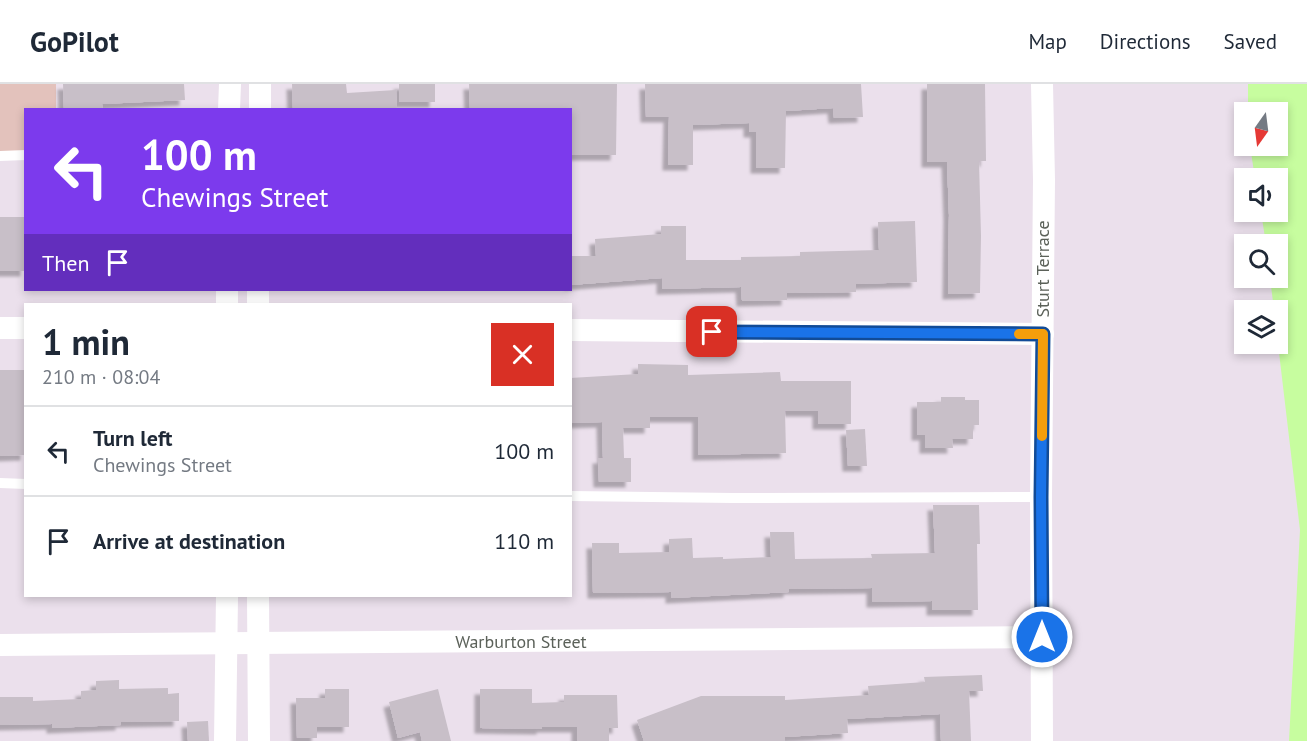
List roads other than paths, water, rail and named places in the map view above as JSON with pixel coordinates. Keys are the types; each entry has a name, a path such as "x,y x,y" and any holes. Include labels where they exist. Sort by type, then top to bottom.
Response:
{"street":[{"path":"229,108 230,84"},
{"path":"260,84 260,108"},
{"name":"Sturt Terrace","path":"1042,84 1044,180 1041,497 1042,741"},
{"path":"0,328 24,328"},
{"path":"572,330 1043,334"},
{"path":"225,741 227,597"},
{"path":"258,597 259,741"},
{"name":"Warburton Street","path":"0,645 1042,637"}],"lane":[{"path":"0,156 24,155"},
{"path":"0,483 24,483"},
{"path":"572,496 1041,497"}]}
